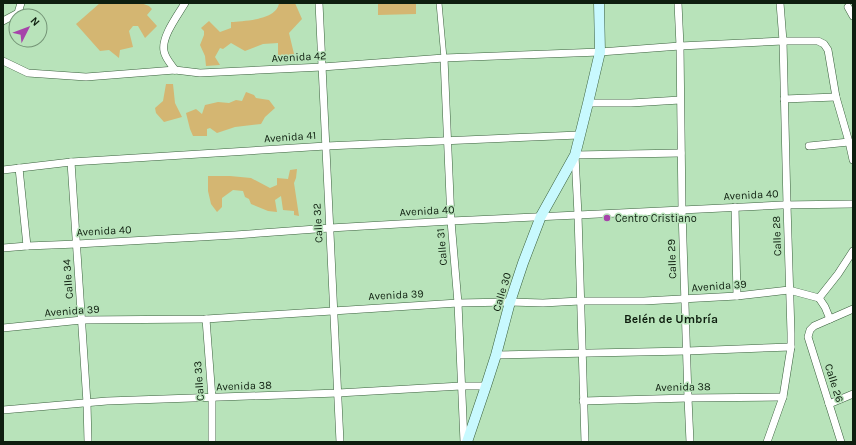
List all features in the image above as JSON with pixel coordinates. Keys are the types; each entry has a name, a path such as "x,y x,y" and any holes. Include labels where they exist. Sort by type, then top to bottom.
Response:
{"main road":[{"name":"Calle 30","path":"467,442 496,355 510,302 523,263 541,216 575,155 600,52 599,3"}],"street":[{"path":"3,21 18,12 21,3"},
{"path":"175,70 165,56 164,44 170,27 185,3"},
{"name":"Calle 32","path":"319,3 340,442"},
{"name":"Calle 31","path":"439,3 444,58 451,221 458,303 464,442"},
{"name":"Calle 29","path":"678,3 684,299 690,442"},
{"name":"Calle 28","path":"767,442 783,397 791,347 783,41 780,3"},
{"path":"848,7 853,16"},
{"path":"600,52 680,46 783,41 818,41 824,44 828,50 836,97 853,160"},
{"name":"Avenida 42","path":"3,61 28,73 86,77 175,70 200,73 444,58 600,52"},
{"path":"784,100 836,97"},
{"path":"588,103 631,104 680,100"},
{"name":"Avenida 41","path":"3,170 71,162 326,146 579,135"},
{"path":"809,146 849,142"},
{"path":"575,155 681,153"},
{"name":"Calle 30","path":"575,155 585,442"},
{"name":"Calle 34","path":"71,162 82,320 88,442"},
{"path":"19,168 27,246"},
{"name":"Avenida 40","path":"3,248 541,216 787,205 853,204"},
{"path":"735,207 737,296"},
{"path":"819,298 838,274 853,251"},
{"path":"789,290 819,298 830,319 853,309"},
{"name":"Avenida 39","path":"3,328 82,320 206,319 458,303 644,301 737,296 789,290"},
{"name":"Calle 33","path":"206,319 212,398 212,442"},
{"name":"Calle 26","path":"830,319 814,326 810,330 808,337 841,442"},
{"path":"496,355 582,354 791,347"},
{"name":"Avenida 38","path":"3,410 115,401 486,386"},
{"path":"829,404 853,394"},
{"name":"Avenida 38","path":"583,401 783,397"}],"shaded area":[{"path":"100,3 141,3 149,6 152,9 147,15 157,26 145,38 138,26 133,26 129,31 133,47 120,50 119,58 109,50 100,51 76,24"},
{"path":"279,3 295,3 302,19 289,33 295,58 278,62 278,43 263,44 245,51 231,43 223,49 220,48 215,57 220,65 206,66 205,56 200,45 204,35 204,31 201,28 209,21 220,32 231,28 231,22 251,20 266,16 277,9"},
{"path":"378,3 416,3 416,14 378,15"},
{"path":"166,84 173,84 175,103 182,117 164,122 156,113 155,108 163,101"},
{"path":"246,92 254,95 256,98 269,100 275,108 265,117 261,124 235,127 217,133 210,128 207,129 207,136 193,136 186,113 196,109 202,114 205,105 218,102 229,103 236,100 242,101"},
{"path":"297,169 294,183 299,216 294,215 294,211 283,210 281,196 275,200 277,212 268,211 251,204 249,199 245,197 243,191 233,190 222,198 222,207 217,212 211,204 208,191 208,176 251,178 270,188 277,185 277,178 288,179 290,170"}],"place":[{"name":"Centro Cristiano","path":"607,218"}],"district":[{"name":"Belén de Umbría","path":"671,319"}]}
